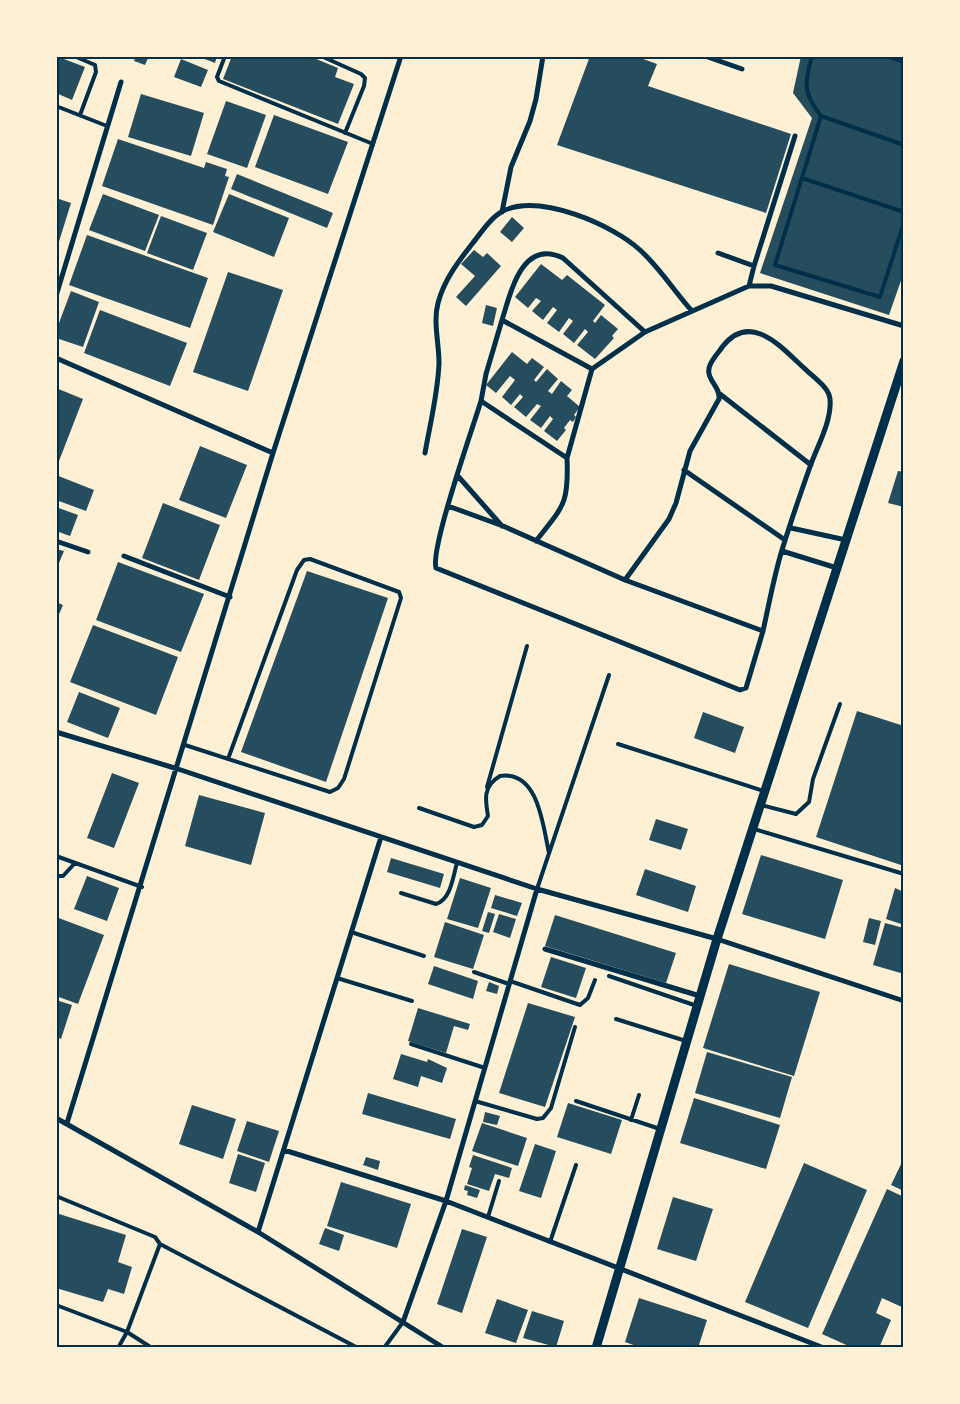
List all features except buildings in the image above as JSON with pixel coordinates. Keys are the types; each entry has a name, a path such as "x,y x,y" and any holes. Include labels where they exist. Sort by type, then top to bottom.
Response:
{"street":[{"path":"68,1123 142,887 273,453 402,56"},
{"path":"502,212 511,167 530,121 536,99 543,56"},
{"path":"705,56 742,69"},
{"path":"56,296 120,82"},
{"path":"750,286 754,266 796,136"},
{"path":"425,453 438,376 438,303 454,268 482,232 502,212 513,208 543,208 579,215 604,225 626,238 648,257 692,311"},
{"path":"718,253 754,266"},
{"path":"645,332 563,258 556,255 542,255 533,259 520,270 502,320 486,374 481,401 448,506 434,563 440,572 740,690 746,688 763,631 785,540 791,528 829,412 830,397 824,388 775,342 763,335 746,331 738,334 727,341 714,358 708,371 720,394 811,465"},
{"path":"56,272 63,274"},
{"path":"536,541 566,500 569,483 567,458 592,369 645,332 750,286 771,286 904,326"},
{"path":"502,320 592,369"},
{"path":"56,358 273,453"},
{"path":"596,1348 717,939 904,361"},
{"path":"625,580 669,519 676,503 690,451 720,394"},
{"path":"481,401 567,458"},
{"path":"684,470 785,540"},
{"path":"457,475 503,526"},
{"path":"448,506 503,526 625,580 763,631"},
{"path":"791,528 846,540"},
{"path":"56,541 88,552"},
{"path":"782,551 837,568"},
{"path":"124,556 230,597"},
{"path":"56,732 178,769 537,889 717,939 904,1001"},
{"path":"258,1232 381,837"},
{"path":"403,1322 446,1201 537,889"},
{"path":"545,949 700,996"},
{"path":"56,1118 68,1123 258,1232 444,1348"},
{"path":"284,1150 446,1201 824,1348"}],"lane":[{"path":"74,56 95,65 96,72 80,115"},
{"path":"225,56 217,77 219,81 373,144"},
{"path":"321,56 361,74 365,78 364,86 344,133"},
{"path":"812,56 807,75 807,98 821,116 904,145"},
{"path":"887,56 904,62"},
{"path":"56,106 107,126"},
{"path":"821,116 775,265 880,297 902,234 904,222"},
{"path":"802,178 904,212"},
{"path":"185,745 330,792 338,788 344,780 401,598 399,592 310,559 304,560 297,570 228,758"},
{"path":"419,808 474,827 482,825 488,816 486,792 527,646"},
{"path":"537,889 609,675"},
{"path":"761,806 796,814 809,802 813,779 840,704"},
{"path":"618,744 766,791"},
{"path":"486,792 494,780 506,776 522,780 528,785 534,795 549,853"},
{"path":"754,829 904,874"},
{"path":"56,856 142,887"},
{"path":"56,876 63,876 75,863"},
{"path":"401,893 436,904 440,903 446,899 457,863"},
{"path":"351,932 424,956"},
{"path":"474,972 580,1005 588,998 595,980"},
{"path":"609,976 697,1006"},
{"path":"337,978 412,1001"},
{"path":"616,1019 686,1042"},
{"path":"475,1101 537,1119 542,1118 552,1108 575,1028"},
{"path":"411,1044 484,1068"},
{"path":"631,1120 639,1094"},
{"path":"576,1101 660,1130"},
{"path":"550,1242 576,1165"},
{"path":"488,1217 499,1181"},
{"path":"56,1196 156,1237 160,1244 358,1348"},
{"path":"118,1348 160,1244"},
{"path":"56,1305 126,1332 152,1348"},
{"path":"384,1348 403,1322"}]}
